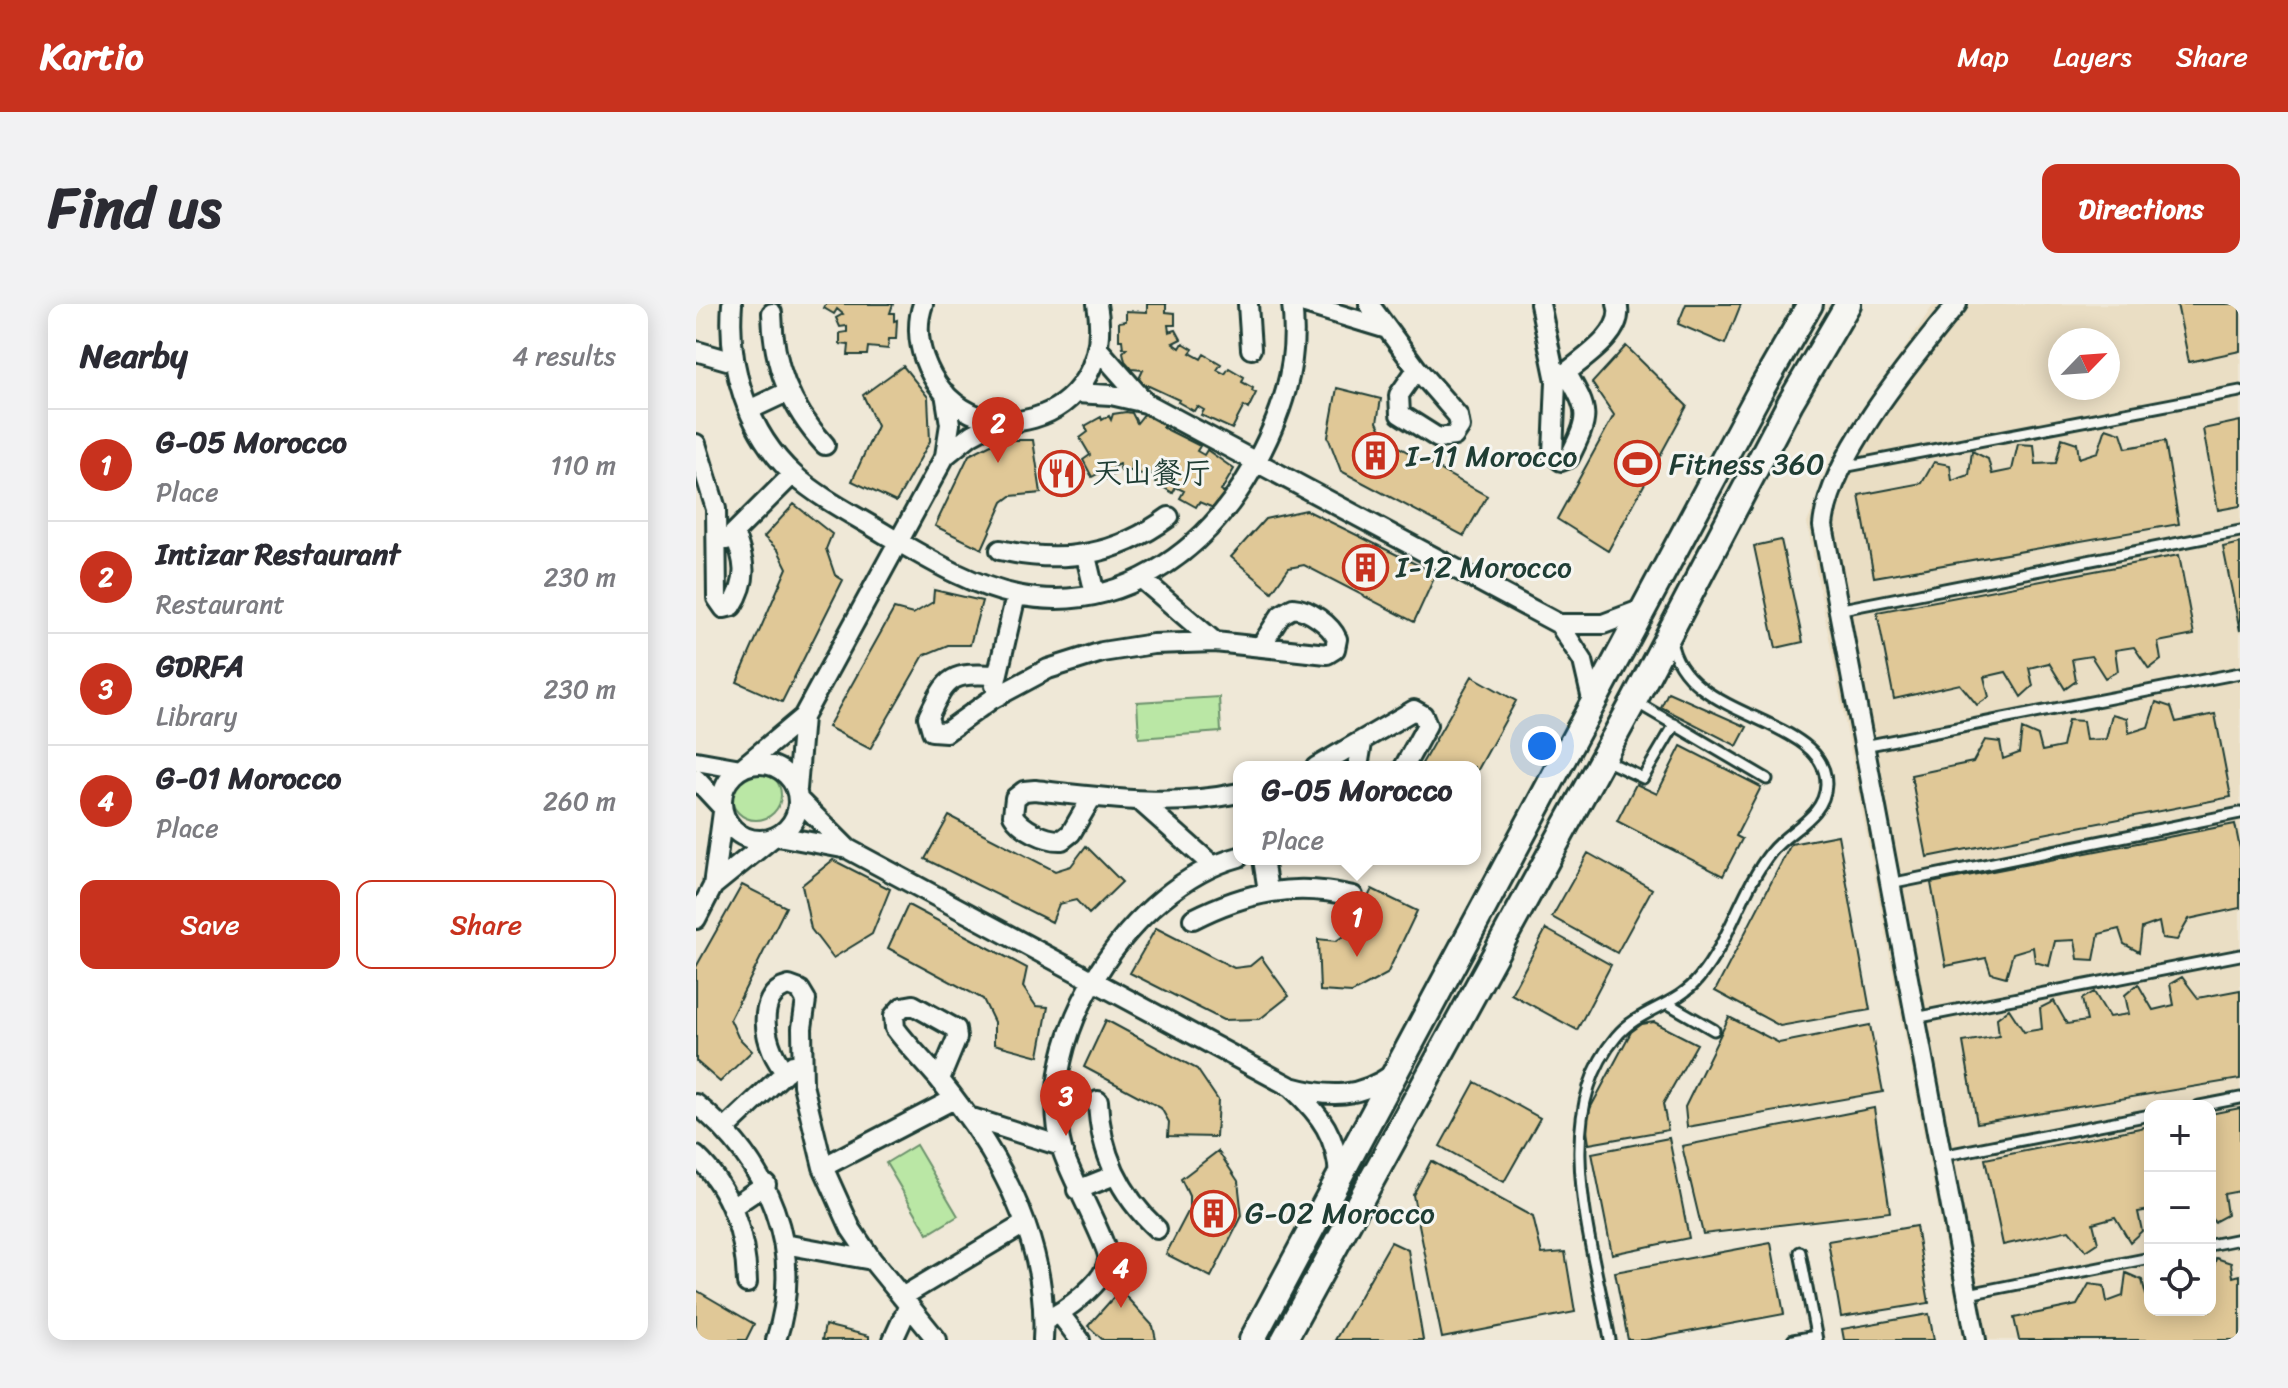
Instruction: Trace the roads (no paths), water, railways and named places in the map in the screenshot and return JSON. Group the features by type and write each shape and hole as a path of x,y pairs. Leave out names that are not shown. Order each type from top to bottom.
{"street":[{"path":"732,304 734,362 749,410 767,441 793,474 823,497 967,577 1016,595 1056,597 1095,594 1142,579 1174,561 1210,531 1256,462 1283,403 1292,370 1292,304"},
{"path":"921,306 921,348 930,373 945,393 961,406 999,420 1015,421 1046,414 1076,393 1086,380 1099,350 1101,326 1097,304"},
{"path":"1248,304 1251,349"},
{"path":"1305,304 1387,329"},
{"path":"1369,304 1417,369"},
{"path":"1540,304 1561,376 1613,331 1620,316 1617,304"},
{"path":"1252,1340 1810,304"},
{"path":"1284,1340 1634,701 1790,403 1848,304"},
{"path":"1957,304 1897,382 1841,467 1828,493 1823,526 1976,1340"},
{"path":"772,313 775,353 787,392 804,420 825,445"},
{"path":"1099,350 1146,403"},
{"path":"696,351 734,362"},
{"path":"749,410 787,392"},
{"path":"696,919 713,886 728,781 803,717 945,456 950,424 945,393"},
{"path":"1076,393 1111,395 1146,403 1559,624 1603,624 1643,609"},
{"path":"945,456 971,435 999,420"},
{"path":"696,444 713,494 718,549 717,603 728,608 735,603 746,571 734,533"},
{"path":"718,549 793,474"},
{"path":"1000,550 1043,557 1086,556 1130,541 1169,517"},
{"path":"1086,556 1095,594"},
{"path":"1142,579 1215,642"},
{"path":"992,699 1016,595"},
{"path":"1559,624 1583,661 1593,704"},
{"path":"997,675 964,674 951,678 942,688 928,717 929,727 936,733 946,732 992,699 1048,669 1102,652 1153,644 1215,642 1261,646"},
{"path":"1328,761 1362,743 1409,711 1419,712 1427,725 1407,761"},
{"path":"713,886 794,821 803,717"},
{"path":"1359,761 1362,743"},
{"path":"696,761 742,768 759,763 775,766 788,775 798,794 848,849"},
{"path":"696,779 723,809 739,834 758,840 774,837 848,849 1291,1087 1318,1095 1344,1096 1370,1088 1393,1074"},
{"path":"1092,797 1141,802 1198,800 1233,794"},
{"path":"1141,802 1212,865"},
{"path":"1049,1325 1080,1298 1108,1263 1105,1242 1077,1190 1061,1146 1058,1097 1066,1049 1095,982 1119,940 1152,905 1212,865 1233,859"},
{"path":"1264,865 1268,891"},
{"path":"1489,967 1479,970 1472,957 1492,916 1502,878"},
{"path":"1193,919 1234,900 1268,891 1320,889 1353,896"},
{"path":"786,1072 771,1054 765,1022 775,995 789,986 800,990 806,1000 801,1057 808,1112 823,1167 851,1229 937,1340"},
{"path":"725,1129 801,1057"},
{"path":"940,1079 996,1157 1024,1224 1049,1325"},
{"path":"1291,1087 1327,1126 1336,1150 1339,1176"},
{"path":"823,1167 954,1099"},
{"path":"1098,1101 1104,1146 1115,1175 1132,1203 1157,1229"},
{"path":"696,1104 725,1129 766,1184 784,1244 785,1304 776,1340"},
{"path":"969,1117 1061,1146"},
{"path":"696,1156 713,1175 732,1207 744,1244 747,1283"},
{"path":"1077,1190 1115,1175"},
{"path":"732,1207 766,1184"},
{"path":"893,1340 906,1301 1024,1224"},
{"path":"784,1244 872,1260"},
{"path":"1049,1325 1080,1340"}],"lane":[{"path":"1841,467 2240,391"},
{"path":"1837,610 2240,531"},
{"path":"1610,1340 1579,1167 1580,1125 1590,1085 1615,1038 1640,1016 1667,1003 1701,977 1762,865 1781,841 1816,812 1826,786 1825,772 1810,749 1696,686 1675,656 1670,633"},
{"path":"1864,746 2240,673"},
{"path":"1634,701 1767,779"},
{"path":"1602,759 1643,778 1675,724"},
{"path":"1888,884 2240,813"},
{"path":"1915,1018 2240,955"},
{"path":"1667,1003 1714,1030"},
{"path":"2216,1103 2240,1098"},
{"path":"1941,1156 2144,1116"},
{"path":"2215,1244 2240,1239"},
{"path":"1793,1340 1816,1338 1800,1252"},
{"path":"1968,1294 2144,1259"}],"place":[{"name":"I-11 Morocco","path":"1375,456"},
{"name":"Intizar Restaurant","path":"998,463"},
{"name":"Fitness 360","path":"1638,464"},
{"name":"天山餐厅","path":"1061,473"},
{"name":"I-12 Morocco","path":"1365,567"},
{"name":"G-05 Morocco","path":"1357,957"},
{"name":"GDRFA","path":"1066,1136"},
{"name":"G-02 Morocco","path":"1214,1213"},
{"name":"G-01 Morocco","path":"1121,1308"}]}
